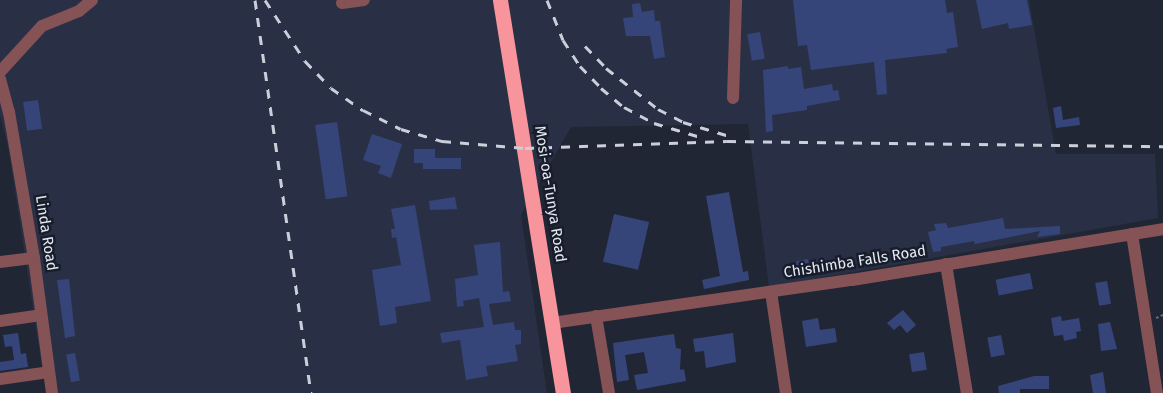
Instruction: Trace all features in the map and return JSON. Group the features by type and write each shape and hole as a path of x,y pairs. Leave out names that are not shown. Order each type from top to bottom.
{"highway":[{"name":"Mosi-oa-Tunya Road","path":"500,0 563,393"}],"street":[{"path":"0,72 42,26 79,11 92,0"},
{"path":"342,3 364,0"},
{"path":"733,98 736,0"},
{"name":"Linda Road","path":"0,80 9,112 34,258 52,393"},
{"name":"Chishimba Falls Road","path":"552,323 771,292 1163,229"},
{"path":"1132,234 1157,393"},
{"path":"0,262 34,258"},
{"path":"946,264 967,393"},
{"path":"771,292 786,393"},
{"path":"0,321 41,316"},
{"path":"596,316 609,393"},
{"path":"0,379 49,372"}],"shaded area":[{"path":"0,0 1029,0 1056,154 1155,154 1158,218 769,287 748,124 571,127 521,215 547,393 46,393 9,152 0,114"}],"building":[{"path":"793,0 945,0 947,13 953,12 958,47 946,49 947,53 885,60 887,94 877,95 874,62 811,70 807,45 798,46"},
{"path":"976,0 1027,0 1032,25 1009,29 1008,23 982,29"},
{"path":"640,3 642,12 654,10 655,21 660,21 665,57 654,59 650,36 626,36 623,18 633,17 632,4"},
{"path":"760,32 765,59 752,61 747,34"},
{"path":"788,66 788,69 801,67 804,89 832,84 833,91 838,90 840,100 807,106 807,110 772,115 773,131 766,132 763,70"},
{"path":"38,100 42,129 27,131 23,102"},
{"path":"1061,106 1063,120 1079,117 1080,125 1056,128 1053,108"},
{"path":"337,122 347,196 326,199 315,125"},
{"path":"372,134 402,144 391,178 378,173 381,166 363,160"},
{"path":"414,149 435,149 435,158 461,158 461,169 423,169 423,163 414,163"},
{"path":"729,192 743,272 748,271 749,280 704,289 702,280 720,276 706,196"},
{"path":"455,197 457,209 430,210 429,201"},
{"path":"415,205 431,301 395,307 397,323 380,326 372,270 401,265 396,237 392,238 391,229 395,229 391,209"},
{"path":"614,214 649,222 638,270 603,262"},
{"path":"1003,218 1005,229 1060,226 1060,234 1037,237 1040,231 975,244 974,241 941,247 941,251 933,252 928,232 936,230 934,224 946,223 948,228"},
{"path":"500,242 503,292 509,291 511,301 489,304 493,325 514,322 515,330 521,330 521,344 515,345 518,361 486,366 488,376 466,380 460,340 442,343 440,333 484,327 479,298 463,301 464,306 457,307 455,279 478,275 474,245"},
{"path":"808,259 810,274 791,278 793,262"},
{"path":"1030,273 1033,289 999,295 996,280"},
{"path":"69,279 75,336 65,338 57,280"},
{"path":"1107,281 1111,304 1099,306 1095,283"},
{"path":"903,310 916,325 907,333 900,325 894,330 887,323"},
{"path":"1061,316 1062,321 1079,318 1081,331 1076,332 1077,338 1064,341 1063,335 1054,336 1051,318"},
{"path":"818,318 820,330 835,328 837,342 806,347 802,321"},
{"path":"1110,322 1117,349 1101,351 1098,324"},
{"path":"18,333 21,354 26,353 28,367 0,371 0,362 14,360 12,346 5,347 3,335"},
{"path":"733,333 736,362 706,368 704,351 695,352 693,339"},
{"path":"674,334 676,348 681,349 680,370 684,369 686,381 637,390 634,375 648,373 644,352 625,355 629,380 617,382 613,343"},
{"path":"1001,335 1005,355 991,357 987,338"},
{"path":"924,352 927,370 912,372 909,354"},
{"path":"75,353 80,381 71,382 66,355"},
{"path":"1103,372 1106,393 1093,393 1090,375"},
{"path":"1034,376 1049,376 1049,389 1020,389 1020,393 999,393 998,386"}],"railway":[{"path":"255,0 311,393"},
{"path":"265,0 305,61 331,88 363,110 401,129 442,141 525,148 727,141 1163,146"},
{"path":"547,0 563,40 580,66 601,88 624,107 654,123 704,138"},
{"path":"585,46 606,68 658,109 683,122 733,137"}]}
